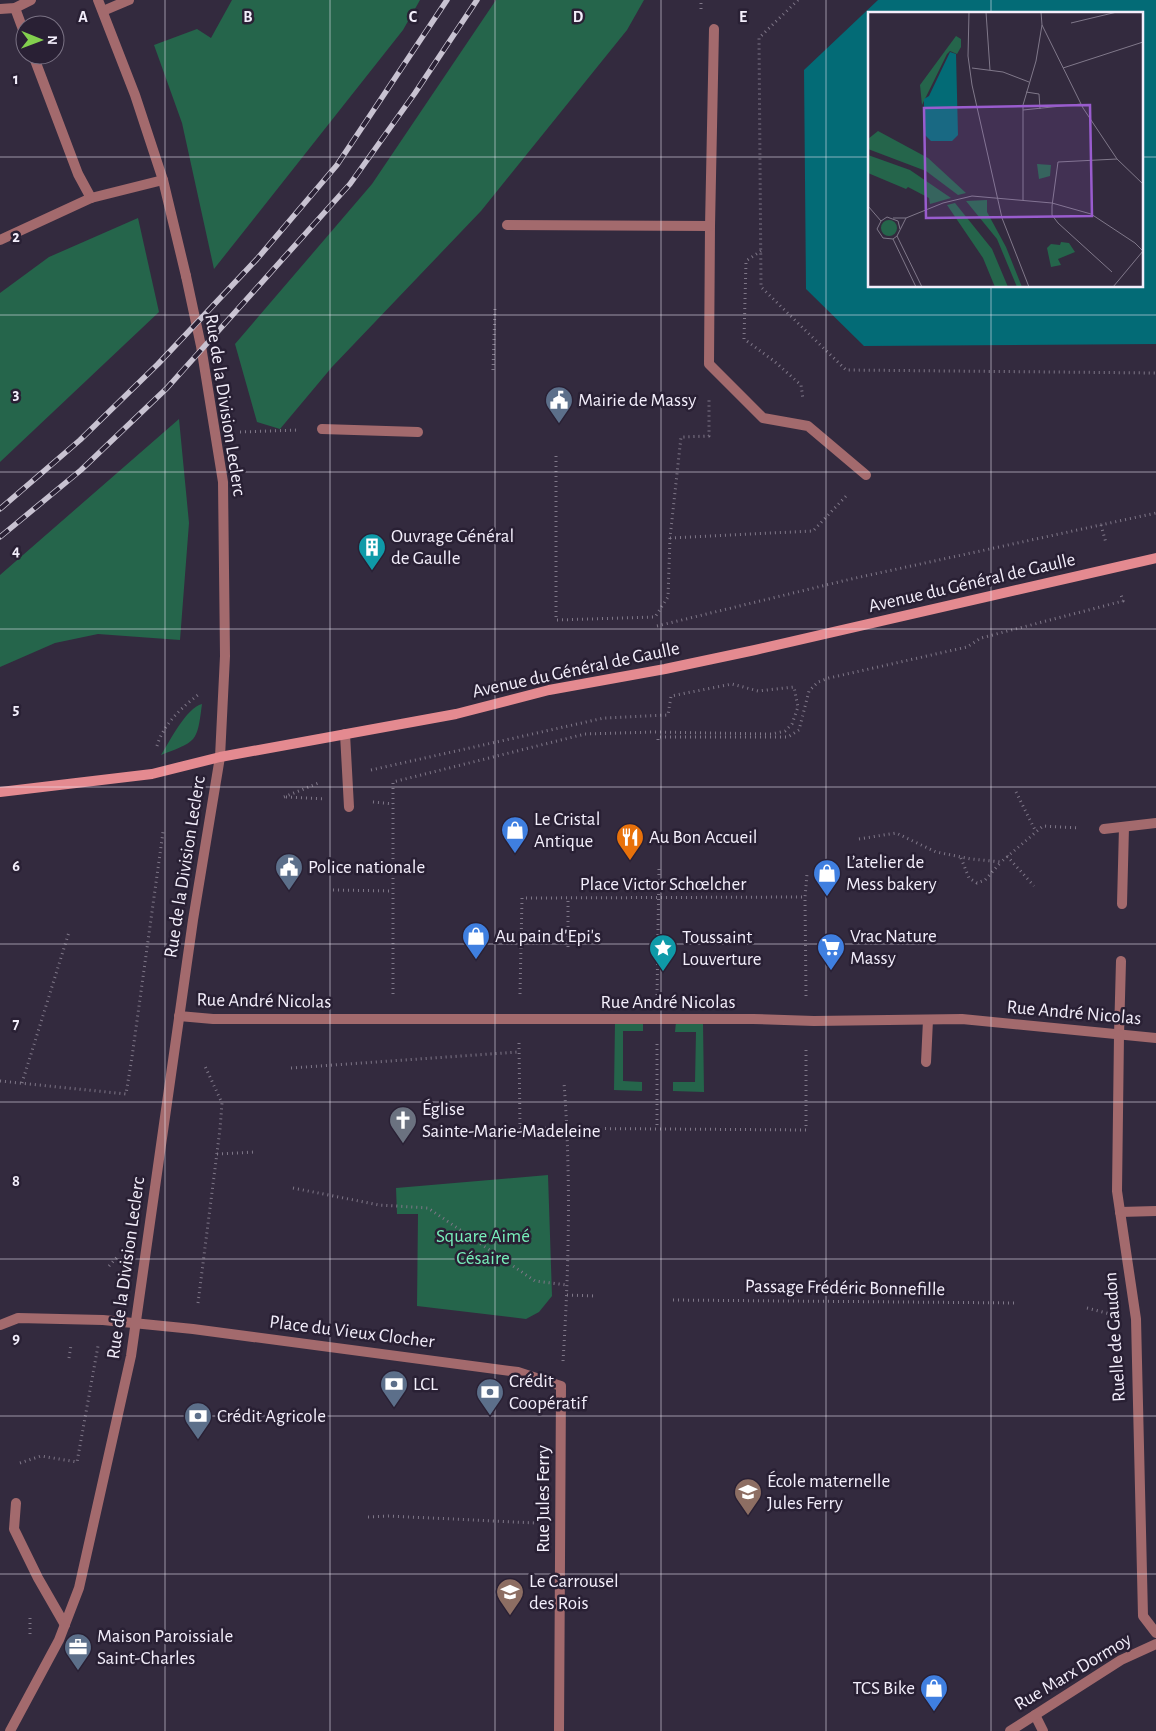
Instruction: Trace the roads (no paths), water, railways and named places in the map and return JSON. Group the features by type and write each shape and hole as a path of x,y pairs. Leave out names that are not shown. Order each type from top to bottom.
{"main road":[{"name":"Avenue du Général de Gaulle","path":"0,792 152,774 220,757 456,714 550,690 746,652 1156,558"}],"street":[{"path":"0,9 15,8 30,0"},
{"name":"Rue de la Division Leclerc","path":"10,1731 59,1640 79,1588 131,1356 193,920 220,757 225,656 223,482 201,346 163,180 135,95 98,0"},
{"path":"103,11 126,1"},
{"path":"15,8 18,15"},
{"path":"714,30 709,364 763,418 808,426 866,475"},
{"path":"36,65 78,174 91,198"},
{"path":"0,240 91,198 163,180"},
{"path":"507,225 710,226"},
{"path":"322,429 418,432"},
{"path":"346,734 349,807"},
{"path":"1104,829 1156,823"},
{"path":"1122,904 1124,827"},
{"name":"Ruelle de Gaudon","path":"1121,960 1117,1191 1136,1319 1143,1616 1156,1633"},
{"name":"Rue André Nicolas","path":"180,1016 213,1020 962,1020 1156,1038"},
{"path":"926,1062 928,1020"},
{"path":"1120,1212 1156,1211"},
{"name":"Place du Vieux Clocher","path":"0,1325 18,1318 102,1320 192,1329 518,1372 561,1386"},
{"name":"Rue Jules Ferry","path":"559,1731 561,1386"},
{"path":"16,1503 14,1529 38,1578 65,1625"},
{"name":"Rue Marx Dormoy","path":"1010,1731 1121,1660 1156,1644"},
{"path":"1035,1715 1043,1731"}],"railway":[{"path":"0,509 80,440 158,364 257,259 337,165 447,0"},
{"path":"0,537 81,470 167,388 350,184 415,93 477,0"}],"place":[{"name":"Mairie de Massy","path":"559,424"},
{"name":"Ouvrage Général de Gaulle","path":"372,571"},
{"name":"Le Cristal Antique","path":"515,854"},
{"name":"Au Bon Accueil","path":"630,861"},
{"name":"Police nationale","path":"289,891"},
{"name":"L’atelier de Mess bakery","path":"827,897"},
{"name":"Au pain d'Epi's","path":"476,960"},
{"name":"Vrac Nature Massy","path":"831,971"},
{"name":"Toussaint Louverture","path":"663,972"},
{"name":"Église Sainte-Marie-Madeleine","path":"403,1144"},
{"name":"LCL","path":"394,1408"},
{"name":"Crédit Coopératif","path":"490,1416"},
{"name":"Crédit Agricole","path":"198,1440"},
{"name":"École maternelle Jules Ferry","path":"748,1516"},
{"name":"Le Carrousel des Rois","path":"510,1616"},
{"name":"Maison Paroissiale Saint-Charles","path":"78,1671"},
{"name":"TCS Bike","path":"934,1712"}],"park label":[{"name":"Square Aimé Césaire","path":"483,1247"}]}
